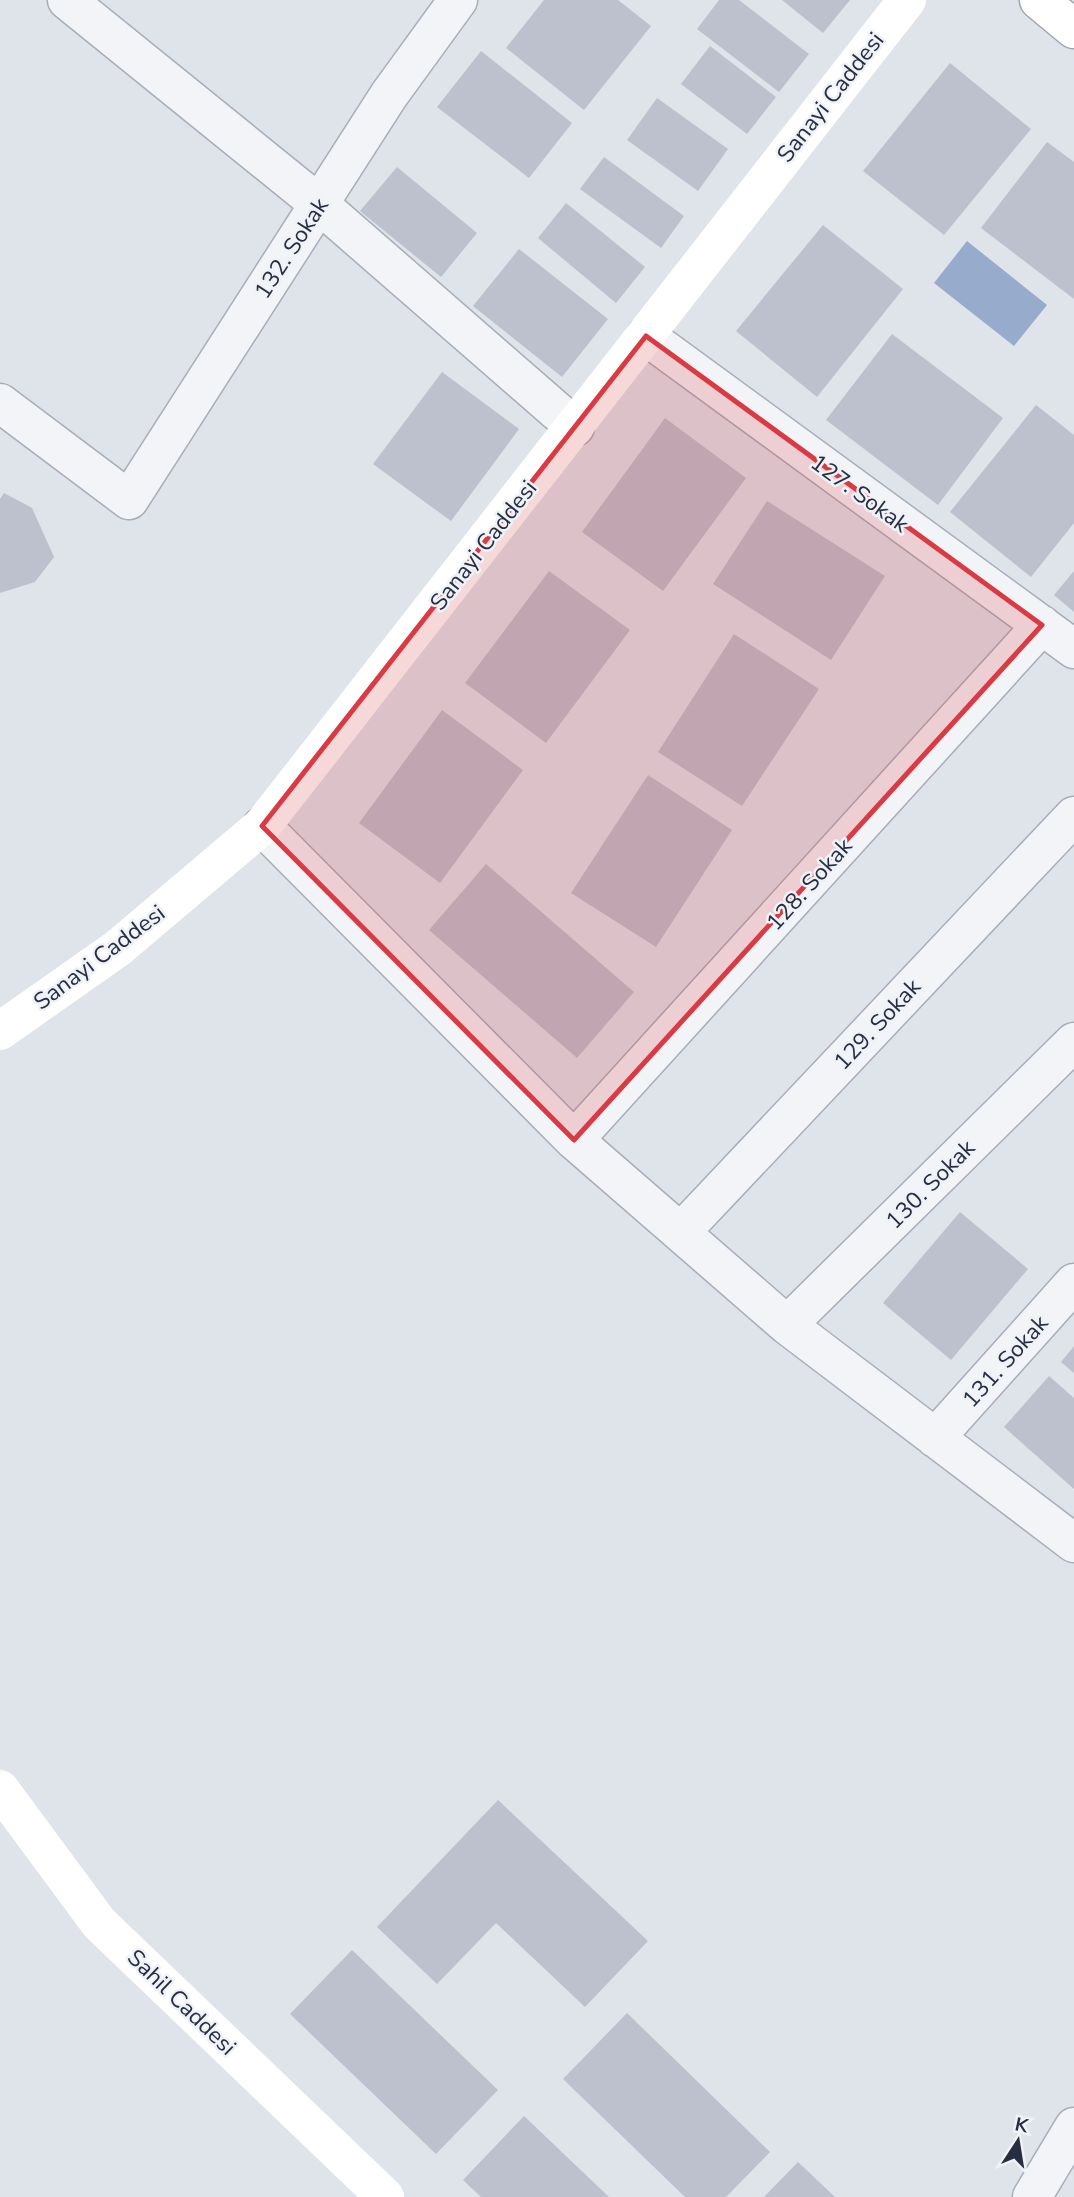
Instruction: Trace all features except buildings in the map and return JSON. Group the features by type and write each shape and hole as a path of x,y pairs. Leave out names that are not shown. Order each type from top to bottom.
{"street":[{"path":"67,0 319,204 575,427"},
{"name":"132. Sokak","path":"0,403 129,499 389,95 458,0"},
{"name":"Sanayi Caddesi","path":"0,1031 118,948 262,826 907,0"},
{"path":"1040,0 1074,29"},
{"path":"1058,0 1074,14"},
{"name":"127. Sokak","path":"646,336 1074,649"},
{"name":"128. Sokak","path":"574,1140 1042,625"},
{"name":"129. Sokak","path":"681,1232 1074,816"},
{"path":"262,826 574,1140 787,1325 1074,1544"},
{"name":"130. Sokak","path":"787,1325 1074,1042"},
{"name":"131. Sokak","path":"935,1438 1074,1283"},
{"name":"Sahil Caddesi","path":"0,1789 99,1923 385,2197"},
{"path":"1032,2197 1074,2127"}],"highlighted area":[{"path":"646,336 1042,625 574,1140 262,826"}],"water":[{"path":"967,241 1047,305 1014,346 934,283"}]}
